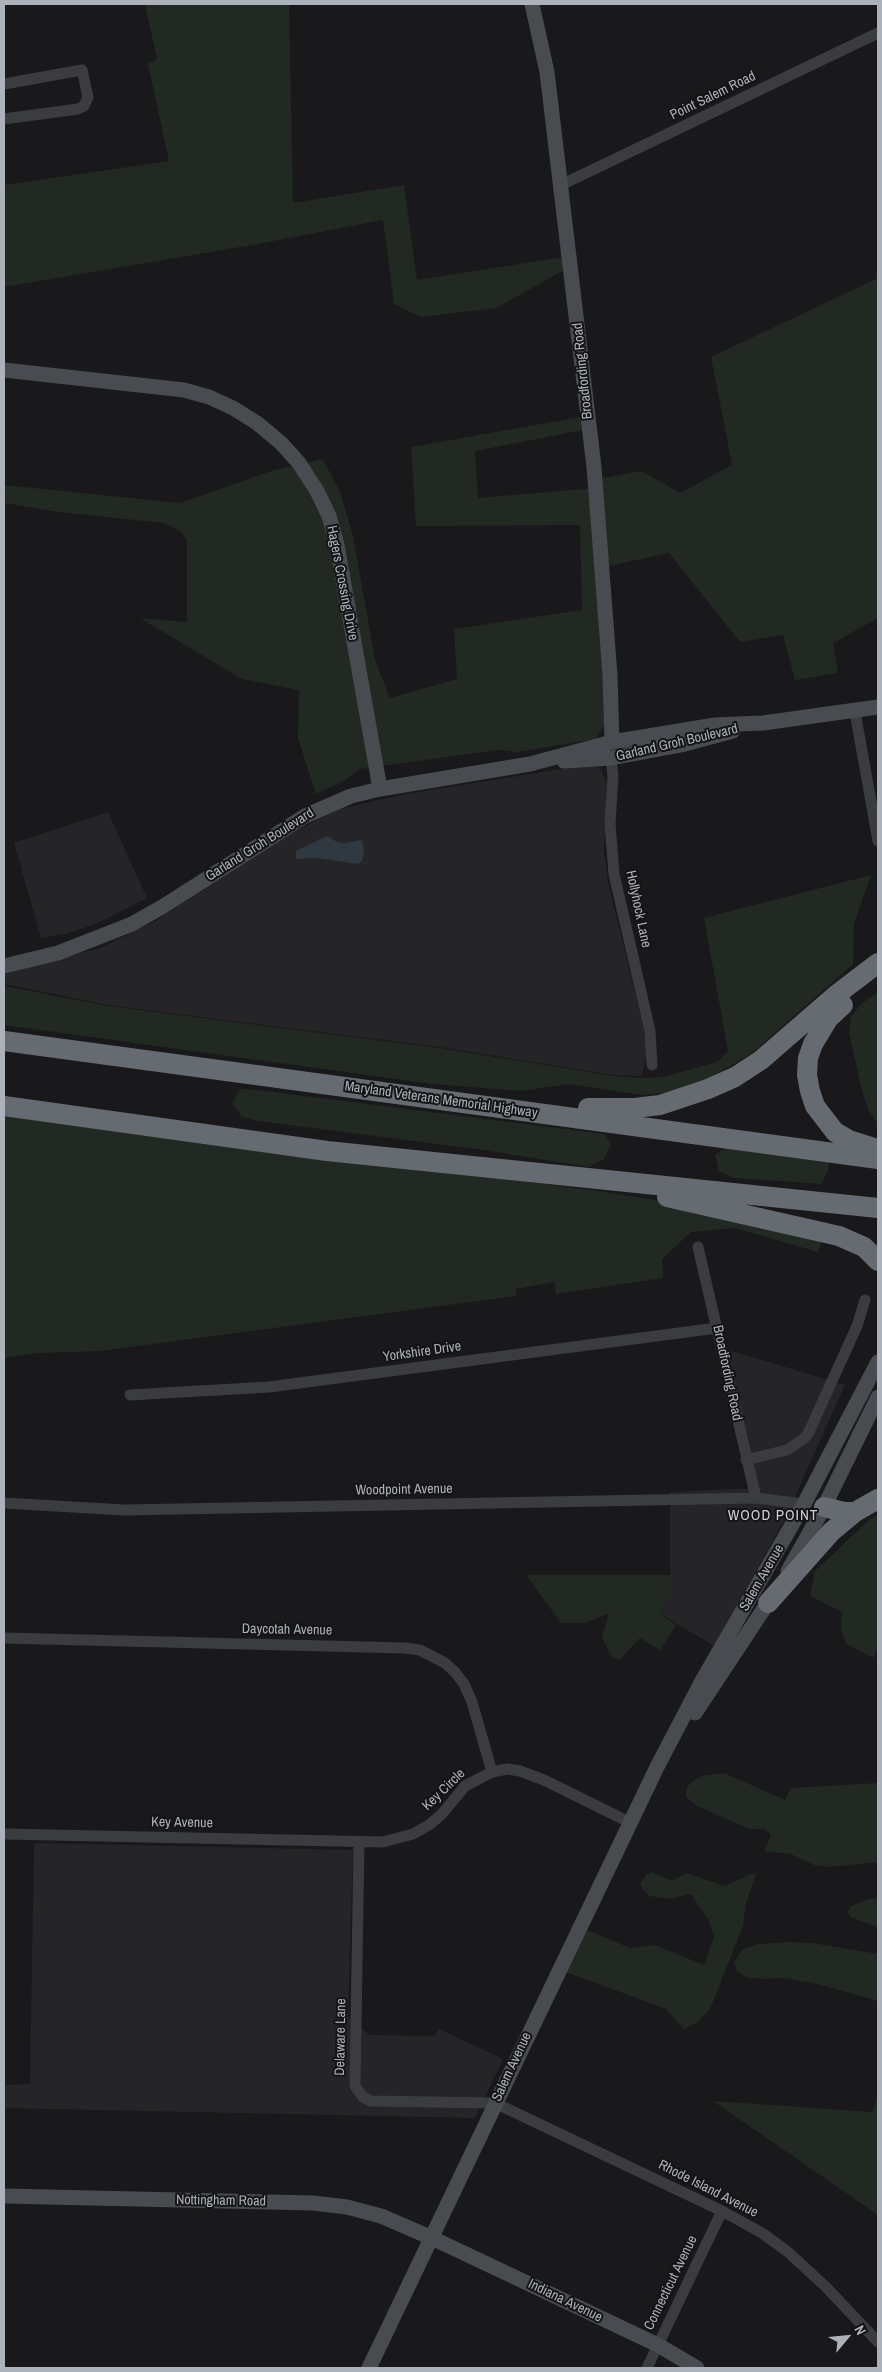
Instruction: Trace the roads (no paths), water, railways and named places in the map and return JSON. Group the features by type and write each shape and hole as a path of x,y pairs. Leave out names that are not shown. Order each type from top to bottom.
{"highway":[{"path":"439,1100 608,1109 660,1104 685,1098 735,1077 761,1060 855,979 878,963"},
{"path":"878,978 844,1003 819,1032 808,1058 807,1075 815,1106 824,1120 849,1140 878,1150"},
{"name":"Maryland Veterans Memorial Highway","path":"4,1041 878,1159"},
{"path":"4,1106 327,1151 878,1208"},
{"path":"554,1175 683,1201 839,1236 864,1247 878,1261"},
{"path":"768,1603 826,1538 855,1512 878,1499"},
{"path":"824,1507 844,1512 855,1512"}],"street":[{"name":"Broadfording Road","path":"532,4 547,72 594,467 610,675 612,742"},
{"name":"Point Salem Road","path":"561,185 878,33"},
{"path":"4,84 82,70 88,97 84,106 78,109 4,120"},
{"name":"Hagers Crossing Drive","path":"4,370 184,390 233,408 257,423 280,443 299,464 317,491 337,545 380,789"},
{"name":"Garland Groh Boulevard","path":"530,764 612,742 716,725 763,723 855,712 878,707"},
{"path":"855,712 878,841"},
{"name":"Garland Groh Boulevard","path":"4,966 58,953 132,924 305,816 333,802 380,789 530,764 611,758 681,745 763,723"},
{"path":"565,761 612,742 681,745"},
{"name":"Hollyhock Lane","path":"611,758 613,777 610,823 614,874 650,1031 652,1065"},
{"name":"Broadfording Road","path":"698,1247 756,1498"},
{"path":"746,1460 787,1450 808,1434 857,1326 865,1300"},
{"name":"Yorkshire Drive","path":"130,1395 269,1387 717,1328"},
{"name":"Salem Avenue","path":"369,2368 629,1822 702,1682 804,1504 878,1362"},
{"name":"Salem Avenue","path":"657,1767 768,1603 824,1507 878,1396"},
{"name":"Woodpoint Avenue","path":"4,1503 124,1510 756,1498 804,1504"},
{"path":"804,1504 824,1507"},
{"name":"Daycotah Avenue","path":"4,1638 405,1648 420,1650 444,1663 455,1672 464,1684 472,1702 492,1772"},
{"name":"Key Circle","path":"360,1842 383,1842 413,1834 442,1814 466,1786 492,1772 507,1769 520,1770 629,1822"},
{"name":"Key Avenue","path":"4,1834 360,1842"},
{"name":"Delaware Lane","path":"360,1842 355,2086 363,2097 371,2101 495,2103"},
{"name":"Rhode Island Avenue","path":"495,2103 722,2211 762,2234 788,2252 826,2287 878,2342"},
{"name":"Nottingham Road","path":"4,2196 313,2203 347,2206 381,2216 432,2238"},
{"name":"Connecticut Avenue","path":"647,2368 722,2211"},
{"name":"Indiana Avenue","path":"432,2238 658,2345 697,2368"}],"district":[{"name":"WOOD POINT","path":"773,1516"}]}
